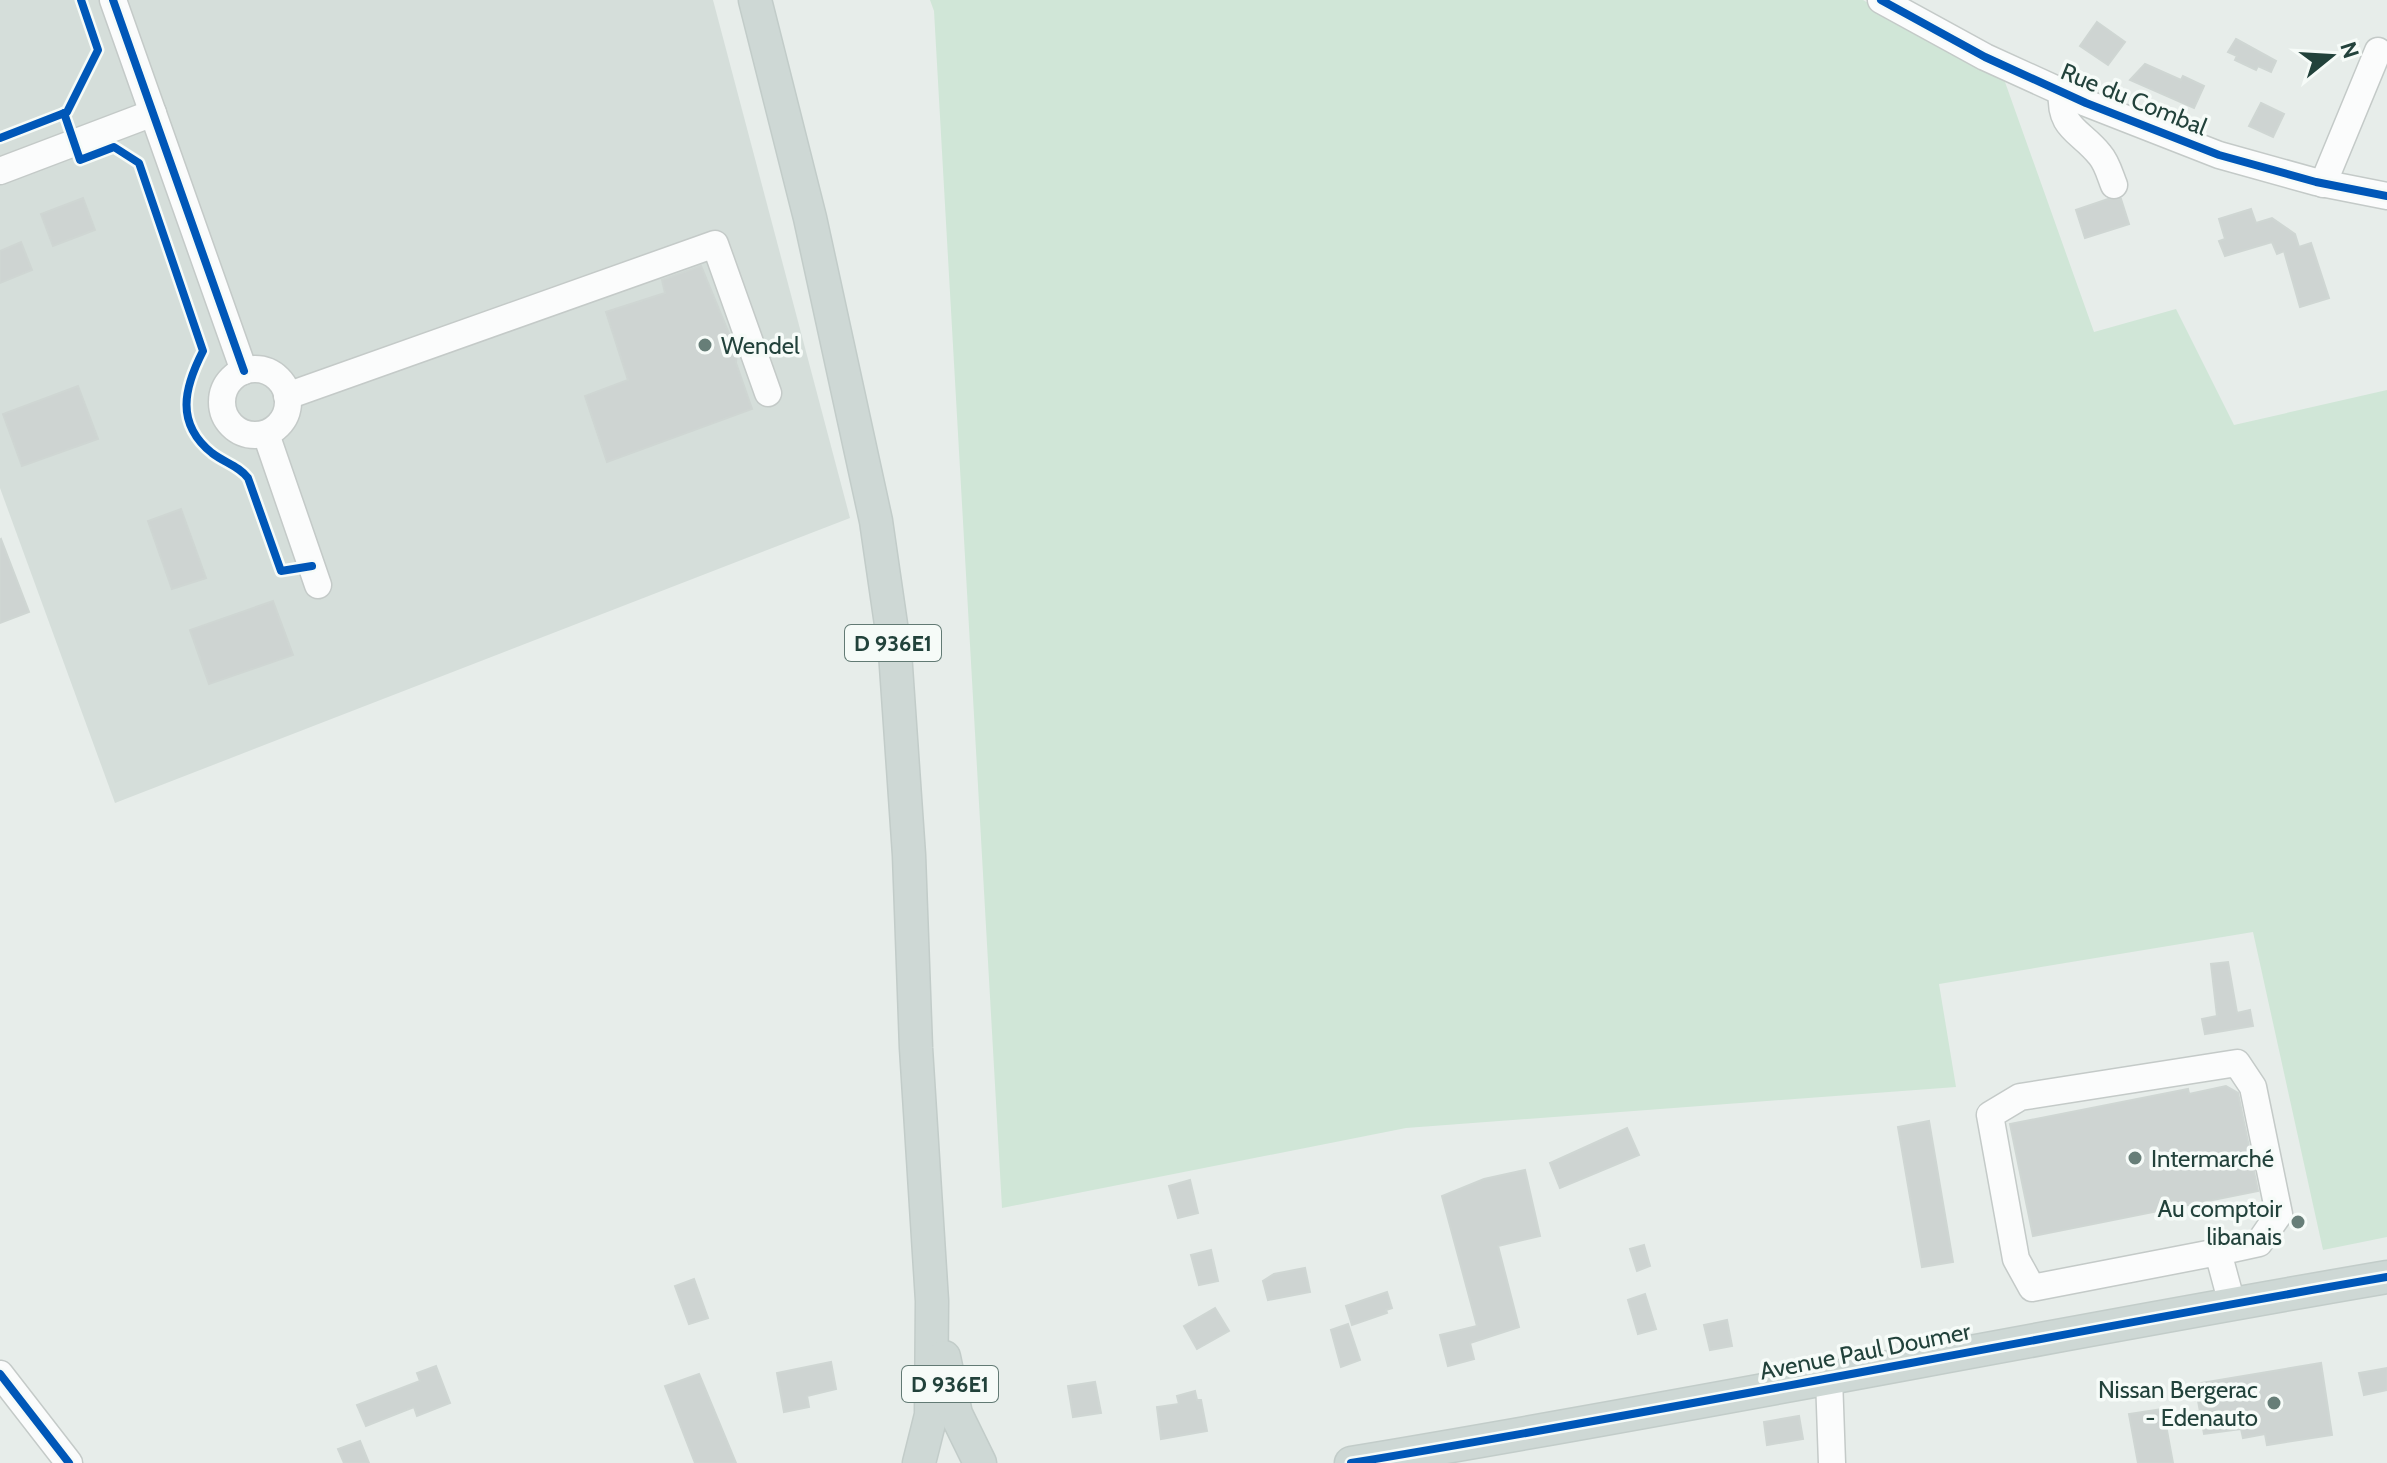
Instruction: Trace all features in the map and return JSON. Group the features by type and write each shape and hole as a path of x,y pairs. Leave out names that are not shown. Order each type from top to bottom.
{"main road":[{"name":"D 936E1","path":"755,0 810,218 872,506 895,652 909,855 916,1048 932,1301 931,1415 919,1463"},
{"name":"Avenue Paul Doumer","path":"1351,1463 1521,1435 2387,1277"},
{"name":"D 936E1","path":"932,1301 956,1414 980,1463"}],"street":[{"path":"113,0 244,371"},
{"name":"Rue du Combal","path":"1881,0 1985,57 2062,92 2219,155 2323,184 2387,196"},
{"path":"2323,184 2378,51"},
{"path":"2062,92 2061,108 2066,122 2102,157 2114,185"},
{"path":"0,171 153,113"},
{"path":"287,396 715,244 768,393"},
{"path":"244,371 271,373 284,387 287,396 288,405 281,422 266,434 247,435 239,431 231,426 222,409 228,382 244,371"},
{"path":"266,434 318,585"},
{"path":"2237,1063 2253,1087 2279,1214 2259,1243 2218,1252 2032,1288 2016,1259 1990,1115 2020,1097 2237,1063"},
{"path":"2218,1252 2232,1304"},
{"path":"0,1374 69,1463"},
{"path":"1829,1378 1832,1463"}],"shaded area":[{"path":"0,0 713,0 850,518 115,803 0,488"}],"green space":[{"path":"930,0 1863,0 2005,82 2094,332 2176,309 2234,425 2387,390 2387,1237 2323,1250 2253,932 1939,984 1956,1087 1406,1128 1002,1208 934,11"}],"building":[{"path":"2097,22 2125,42 2108,65 2080,46"},
{"path":"2236,39 2276,61 2271,72 2258,66 2256,70 2235,60 2237,56 2228,52"},
{"path":"2145,64 2181,80 2183,76 2204,86 2194,108 2130,80"},
{"path":"2261,103 2284,114 2273,137 2249,126"},
{"path":"83,198 95,230 53,246 41,214"},
{"path":"2108,199 2121,199 2129,224 2085,238 2076,210"},
{"path":"2251,209 2256,223 2272,218 2295,234 2299,247 2311,243 2329,298 2300,307 2284,251 2277,254 2272,242 2225,256 2219,241 2225,239 2219,219"},
{"path":"21,242 32,270 0,283 0,251"},
{"path":"701,266 737,353 736,363 752,409 607,462 585,396 628,380 606,312 665,293 662,280"},
{"path":"78,386 98,439 22,466 3,414"},
{"path":"181,509 206,578 172,589 148,521"},
{"path":"0,540 29,612 0,623"},
{"path":"273,601 293,655 209,684 190,630"},
{"path":"2228,962 2237,1013 2250,1010 2253,1026 2205,1034 2202,1019 2217,1016 2211,964"},
{"name":"Intermarché","path":"2226,1086 2238,1093 2258,1191 2033,1236 2010,1124 2188,1089 2189,1094"},
{"path":"1929,1121 1953,1262 1922,1267 1898,1127"},
{"path":"1627,1128 1639,1155 1560,1188 1550,1163"},
{"path":"1525,1170 1540,1236 1498,1246 1519,1327 1470,1343 1474,1359 1448,1366 1440,1335 1477,1326 1442,1196 1484,1179"},
{"path":"1190,1180 1198,1213 1178,1218 1169,1186"},
{"path":"1644,1245 1650,1266 1637,1271 1630,1249"},
{"path":"1211,1250 1218,1281 1199,1285 1191,1255"},
{"path":"1305,1268 1310,1292 1268,1300 1263,1281 1274,1274"},
{"path":"694,1279 708,1318 689,1324 675,1286"},
{"path":"1387,1292 1392,1308 1386,1310 1387,1313 1352,1325 1346,1306"},
{"path":"1645,1294 1656,1329 1638,1334 1628,1300"},
{"path":"1215,1308 1229,1331 1197,1349 1184,1326"},
{"path":"1727,1320 1732,1346 1710,1350 1704,1325"},
{"path":"1348,1324 1360,1360 1341,1367 1331,1330"},
{"path":"831,1362 836,1389 807,1396 809,1407 784,1412 777,1373"},
{"path":"2321,1363 2332,1435 2267,1445 2265,1434 2243,1438 2241,1429 2204,1434 2195,1384"},
{"path":"436,1366 450,1403 417,1416 414,1407 366,1426 357,1405 420,1381 417,1373"},
{"path":"2387,1368 2387,1390 2364,1395 2359,1373"},
{"path":"699,1374 736,1463 695,1463 665,1386"},
{"path":"1095,1382 1101,1413 1073,1417 1068,1386"},
{"path":"1195,1391 1197,1400 1201,1400 1207,1431 1161,1439 1157,1407 1179,1404 1177,1396"},
{"path":"2163,1409 2173,1463 2138,1463 2129,1414"},
{"path":"1799,1416 1803,1439 1767,1445 1764,1422"},
{"path":"360,1441 369,1463 344,1463 338,1449"}],"cycle path":[{"path":"0,138 67,112 98,50 81,0"},
{"path":"113,0 244,371"},
{"path":"1881,0 1985,57 2086,103 2219,155 2316,182 2387,196"},
{"path":"64,113 80,160 114,147 139,163 203,351 191,378 186,405 192,430 212,453 248,478 281,571 312,566"},
{"path":"1351,1463 2387,1277"},
{"path":"0,1374 69,1463"}],"place":[{"name":"Wendel","path":"705,345"},
{"name":"Intermarché","path":"2135,1158"},
{"name":"Au comptoir libanais","path":"2298,1222"},
{"name":"Nissan Bergerac - Edenauto","path":"2274,1403"}]}
